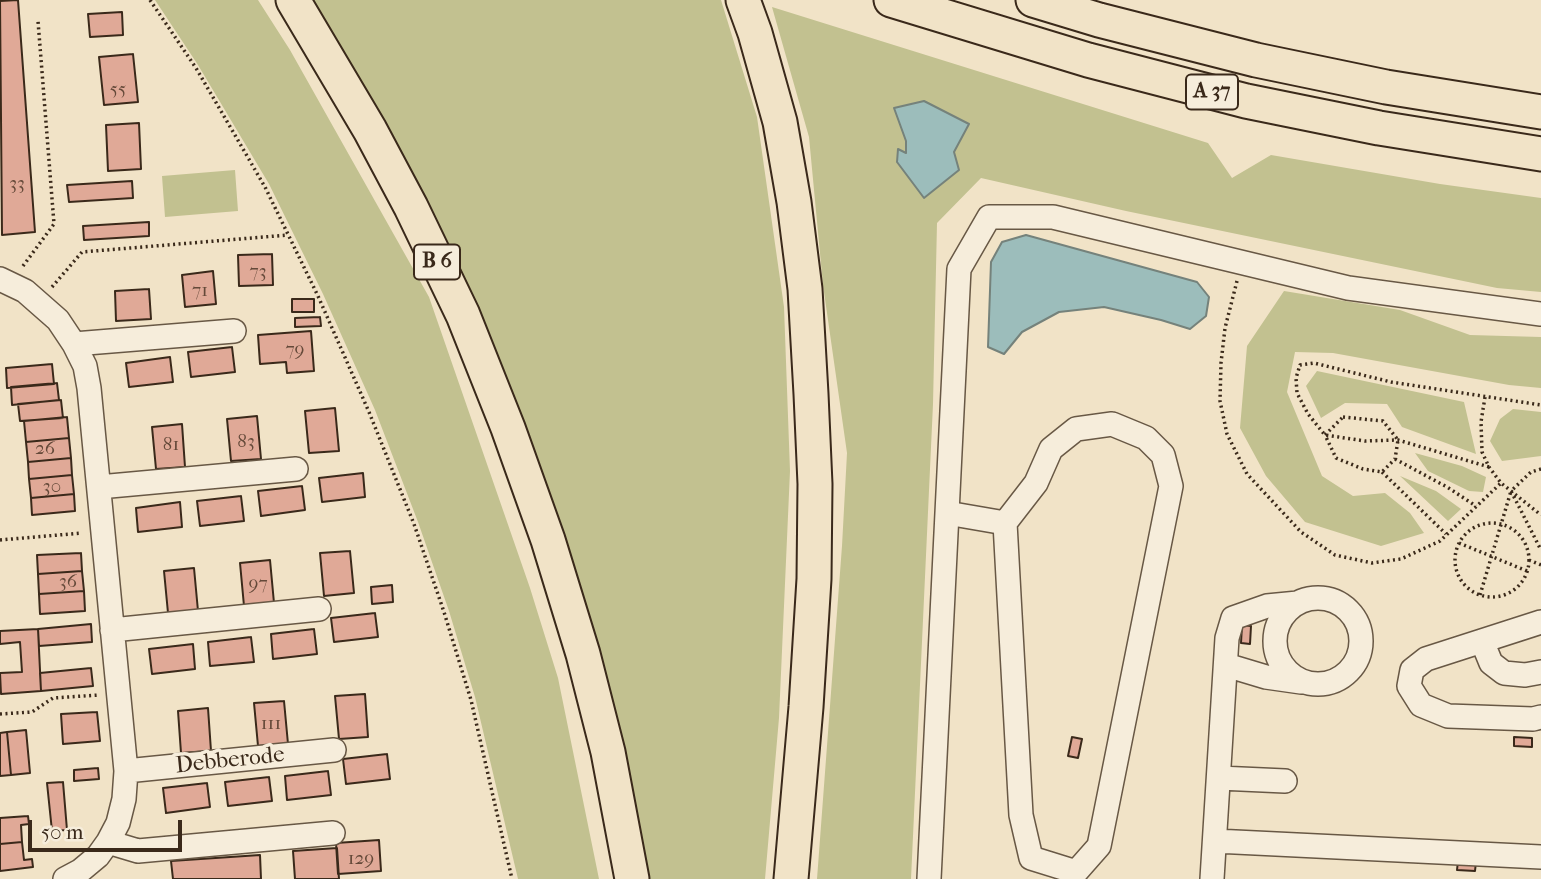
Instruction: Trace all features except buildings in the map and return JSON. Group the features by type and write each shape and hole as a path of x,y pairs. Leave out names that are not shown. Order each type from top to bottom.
{"highway":[{"name":"B 6","path":"293,0 358,108 411,207 463,315 508,428 548,540 583,654 608,752 632,879"},
{"path":"743,0 780,122 805,289 815,484 814,579 791,879"},
{"name":"A 37","path":"891,0 1088,60 1246,101 1379,128 1541,154"},
{"name":"A 37","path":"1033,0 1256,60 1386,87 1541,112"}],"street":[{"path":"929,879 959,269 989,217 1053,218 1348,288 1541,314"},
{"path":"5,281 40,301 58,320 85,366 99,487 126,771 124,799 118,823 98,856 65,879"},
{"path":"74,344 233,331"},
{"path":"1112,424 1146,438 1163,455 1171,486 1111,789 1099,846 1076,872 1031,858 1021,815 1006,523 1036,483 1051,449 1076,429 1112,424"},
{"path":"99,487 296,470"},
{"path":"947,513 1006,523"},
{"path":"1226,665 1266,677 1305,683 1319,685 1346,675 1358,658 1361,637 1354,618 1339,603 1325,598 1311,598 1298,603 1286,611 1278,624 1276,652 1282,666 1305,683"},
{"path":"1212,879 1227,638 1233,618 1267,606 1298,603"},
{"path":"112,630 319,609"},
{"path":"1541,622 1426,659 1412,670 1409,686 1421,705 1448,716 1541,717"},
{"path":"1482,641 1491,663 1504,673 1525,676 1541,672"},
{"name":"Debberode","path":"126,771 334,750"},
{"path":"1219,778 1285,781"},
{"path":"108,842 138,851 333,833"},
{"path":"1214,841 1541,857"}],"path":[{"path":"150,0 237,135 288,235 369,412 414,524 471,700 512,879"},
{"path":"5,281 54,224 38,20"},
{"path":"40,301 82,251 288,235"},
{"path":"1241,262 1225,328 1220,401 1227,434 1247,474 1300,532 1335,555 1372,563 1401,559 1440,541 1501,483"},
{"path":"1446,535 1382,472 1363,469 1336,458 1325,435 1308,414 1297,393 1296,378 1300,365 1314,363 1391,382 1541,405"},
{"path":"1485,397 1481,422 1482,452 1489,467 1501,483 1540,514"},
{"path":"1325,435 1343,416 1383,421 1398,440 1395,459 1382,472"},
{"path":"1325,435 1365,441 1398,440 1489,467"},
{"path":"1395,459 1476,506"},
{"path":"1480,595 1511,492 1531,472 1541,469"},
{"path":"1511,492 1541,550"},
{"path":"1502,524 1513,529 1527,548 1527,571 1513,589 1503,595 1480,595 1469,589 1456,568 1455,555 1459,543 1466,533 1477,526 1502,524"},
{"path":"0,540 103,531"},
{"path":"1459,543 1527,571"},
{"path":"1529,559 1541,565"},
{"path":"0,713 32,712 53,698 118,693"}],"shaded area":[{"path":"155,0 258,0 290,50 429,297 530,588 558,678 599,879 518,879 475,697 449,611 375,410 323,294 269,184 198,65"},
{"path":"312,0 721,0 757,117 784,307 790,471 779,718 765,879 646,879 569,560"},
{"path":"772,7 1208,143 1232,178 1271,155 1541,198 1541,292 1497,288 981,178 937,223 933,404 911,879 817,879 847,453 823,285 809,137"},
{"path":"235,170 238,211 165,217 162,176"},
{"path":"1284,291 1400,310 1470,335 1541,337 1541,388 1509,385 1333,353 1295,352 1287,392 1322,476 1353,496 1385,493 1410,513 1424,533 1381,546 1305,522 1266,476 1240,428 1247,346"},
{"path":"1317,371 1464,402 1476,454 1402,427 1387,404 1345,403 1321,418 1306,386"},
{"path":"1513,409 1541,412 1541,456 1502,461 1490,441 1500,419"},
{"path":"1415,453 1462,466 1486,477 1483,492 1469,491 1428,471"},
{"path":"1400,476 1436,491 1461,509 1448,521"}],"water":[{"path":"924,101 969,124 954,152 959,170 924,198 897,162 898,149 906,153 906,141 894,108"},
{"path":"1026,235 1197,282 1209,297 1206,316 1190,329 1104,307 1059,312 1022,332 1004,354 988,347 991,262 1002,242"}]}
